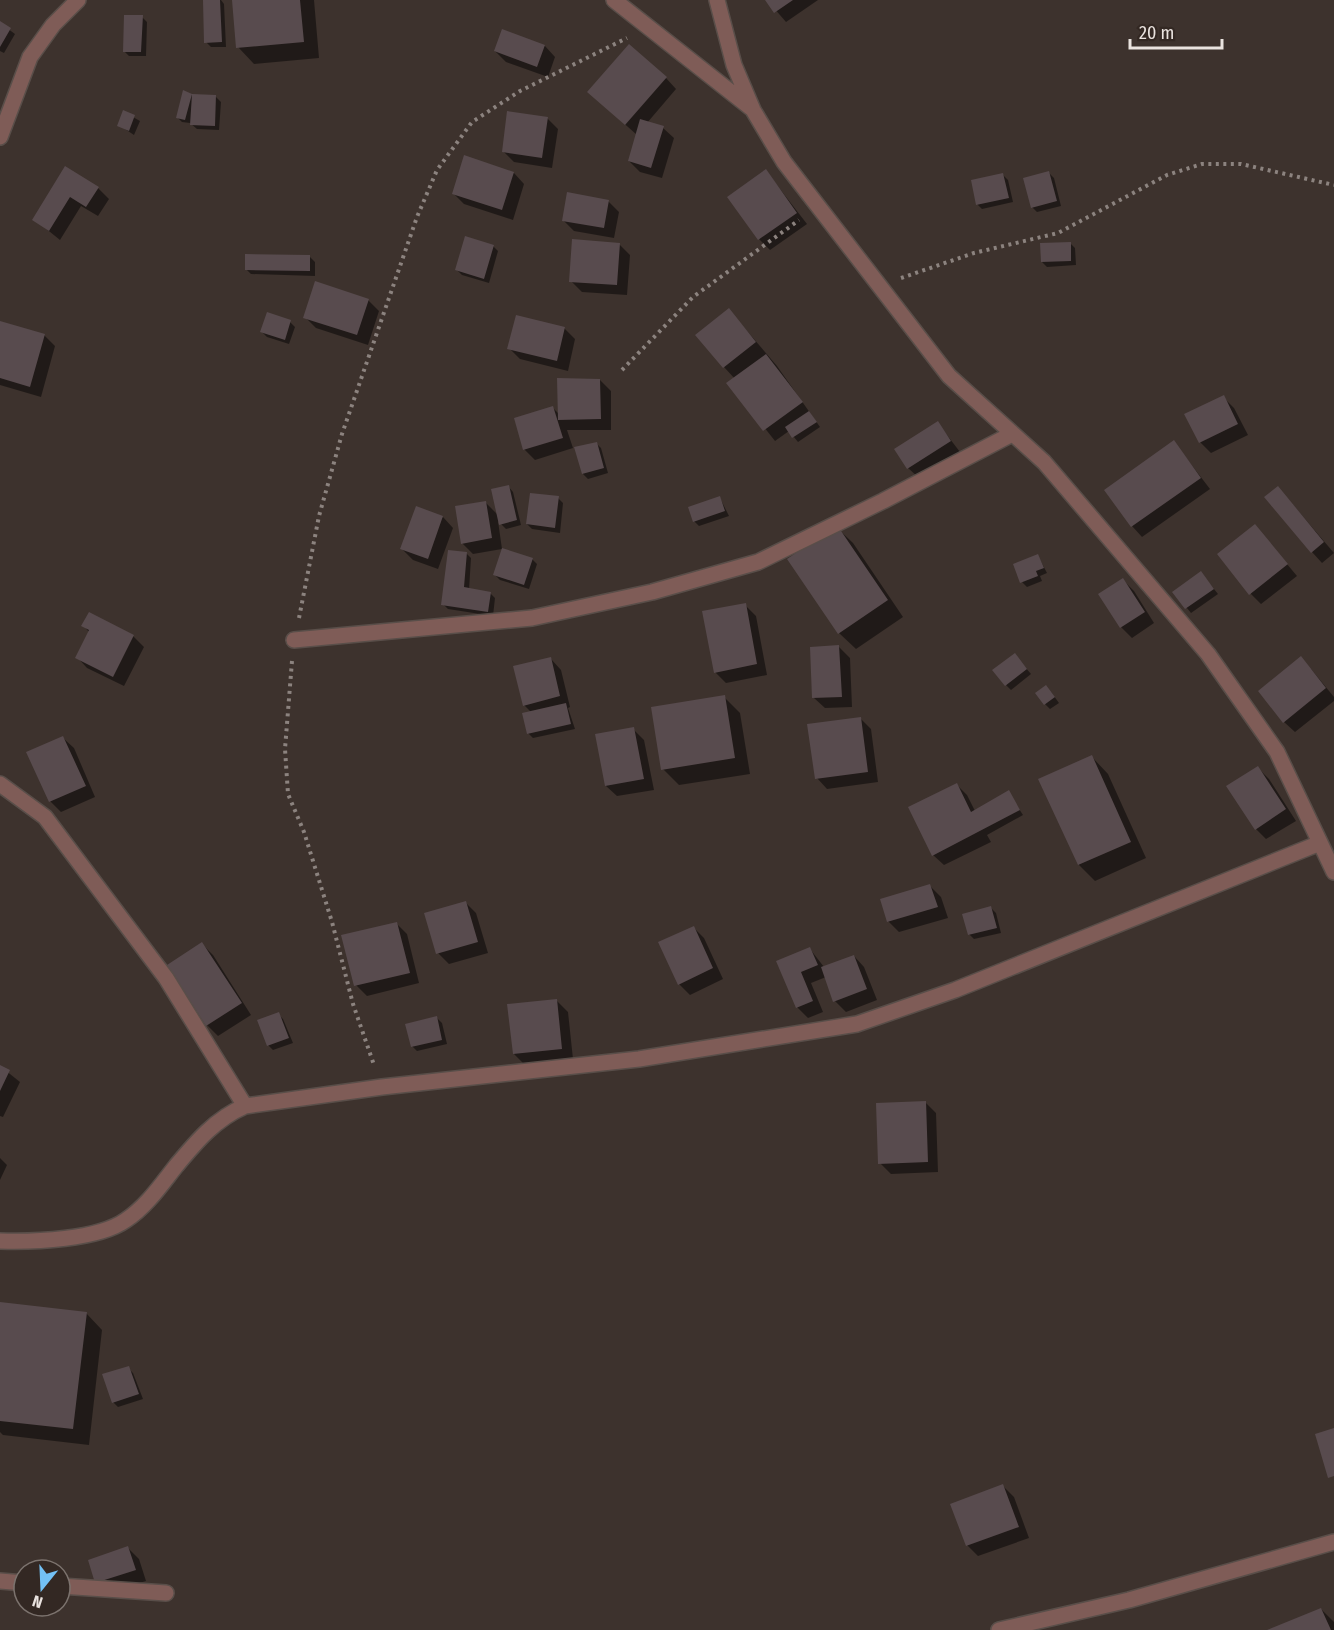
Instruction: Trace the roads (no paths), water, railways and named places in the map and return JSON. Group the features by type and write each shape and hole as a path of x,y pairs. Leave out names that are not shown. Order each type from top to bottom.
{"street":[{"path":"0,137 30,57 53,26 78,0"},
{"path":"615,0 647,28 753,110"},
{"path":"717,0 734,65 753,110 784,162 816,207 950,376 1044,462 1208,654 1277,752 1332,864"},
{"path":"294,640 532,618 652,592 758,562 1012,434"},
{"path":"0,784 45,817 166,978 244,1106"},
{"path":"0,1241 86,1236 125,1221 156,1191 201,1136 233,1111 244,1106 382,1087 639,1059 857,1024 956,990 1320,843"},
{"path":"999,1630 1129,1600 1334,1542"},
{"path":"72,1587 165,1593"}]}
